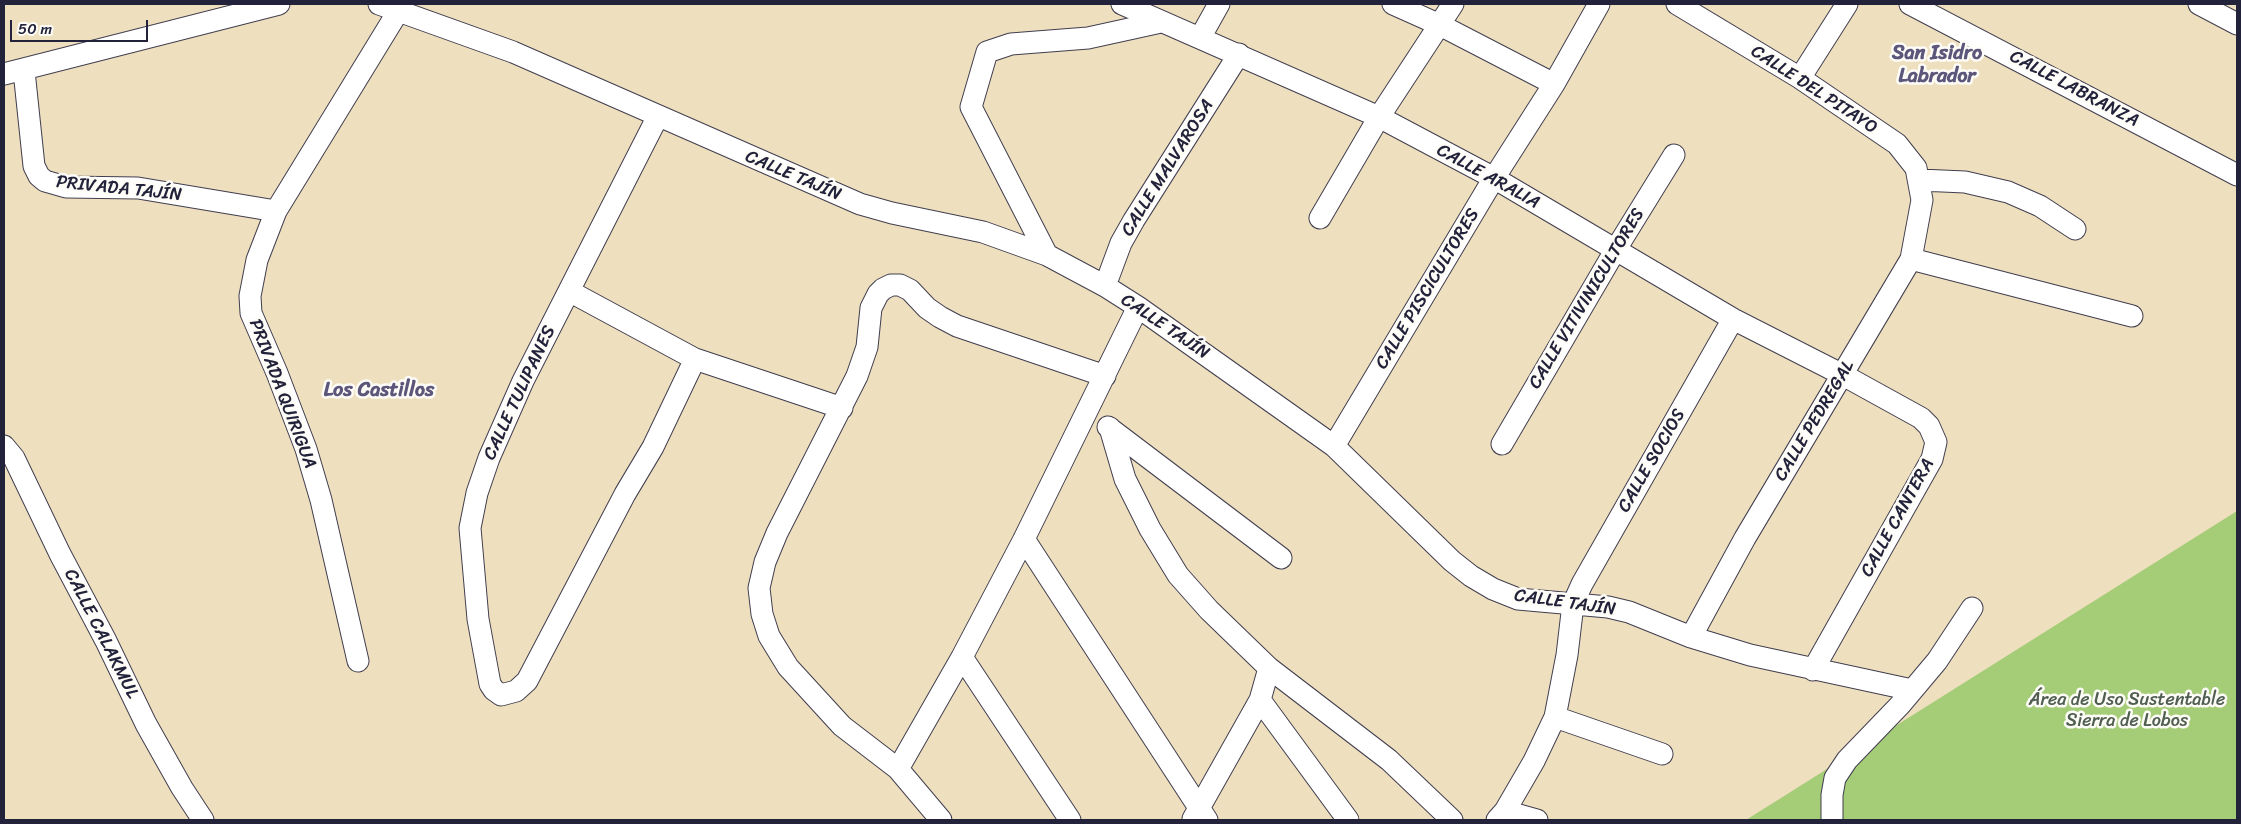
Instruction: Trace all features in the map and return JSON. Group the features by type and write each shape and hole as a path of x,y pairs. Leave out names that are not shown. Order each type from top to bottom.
{"street":[{"path":"14,72 279,4"},
{"name":"CALLE ARALIA","path":"1122,4 1379,117 1494,178 1733,319 1843,375"},
{"path":"1200,38 1219,4"},
{"path":"1393,4 1440,25 1554,84"},
{"path":"1320,218 1379,117 1453,4"},
{"name":"CALLE PISCICULTORES","path":"1334,446 1494,178 1554,84 1599,4"},
{"name":"CALLE DEL PITAYO","path":"1677,4 1800,78 1897,144 1916,168 1921,190"},
{"path":"1800,78 1847,4"},
{"name":"CALLE LABRANZA","path":"1910,4 2237,175"},
{"path":"2199,4 2237,24"},
{"name":"CALLE TAJÍN","path":"389,7 513,52 860,204 892,213 983,232 1046,255 1104,286 1138,307 1334,446 1446,556 1471,576 1494,589 1518,599 1608,607 1629,612 1691,637 1750,655 1812,670 1912,690"},
{"name":"PRIVADA QUIRIGUA","path":"358,661 321,500 306,449 277,373 251,313 250,296 257,260 276,211 389,7"},
{"path":"1046,255 972,107 987,52 1011,44 1088,38 1161,22"},
{"name":"CALLE MALVAROSA","path":"1104,286 1129,228 1239,54"},
{"name":"PRIVADA TAJÍN","path":"14,72 34,166 38,176 45,181 66,187 138,188 276,211"},
{"name":"CALLE TULIPANES","path":"658,116 523,381 493,449 472,510 470,528 478,619 490,684 494,690 501,694 508,694 516,691 527,681 625,494 653,447 695,359"},
{"name":"CALLE VITIVINICULTORES","path":"1502,444 1616,249 1674,155"},
{"path":"1921,190 1965,182 2008,192 2040,206 2075,229"},
{"name":"CALLE PEDREGAL","path":"1691,637 1745,538 1911,259 1918,230 1921,190"},
{"path":"1911,259 2132,316"},
{"path":"941,820 898,769 842,726 788,667 768,636 762,614 759,588 764,562 857,376 867,347 871,308 878,294 891,285 900,285 910,290 927,308 957,326 1106,376"},
{"path":"569,291 695,359 842,408"},
{"path":"898,769 962,657 1024,539 1106,376 1138,307"},
{"name":"CALLE SOCIOS","path":"1501,815 1534,761 1555,717 1573,604 1582,584 1733,319"},
{"name":"CALLE CANTERA","path":"1812,670 1928,467 1935,450 1934,434 1930,426 1921,418 1843,375"},
{"path":"1088,410 1281,558"},
{"path":"1110,428 1125,479 1150,529 1178,575 1209,610 1269,668 1389,760 1452,820"},
{"name":"CALLE CALAKMUL","path":"4,446 14,458 150,732 203,820"},
{"path":"1024,539 1200,816"},
{"path":"1832,820 1832,795 1835,778 1846,760 1900,705 1947,647 1972,608"},
{"path":"962,657 1070,820"},
{"path":"1200,816 1260,700 1269,668"},
{"path":"1260,700 1348,820"},
{"path":"1555,717 1662,754"},
{"path":"1501,815 1537,820"}],"green space":[{"name":"Área de Uso Sustentable Sierra de Lobos","path":"2237,511 2237,820 1746,820"}],"district":[{"name":"San Isidro Labrador","path":"1937,66"},
{"name":"Los Castillos","path":"379,391"}]}
